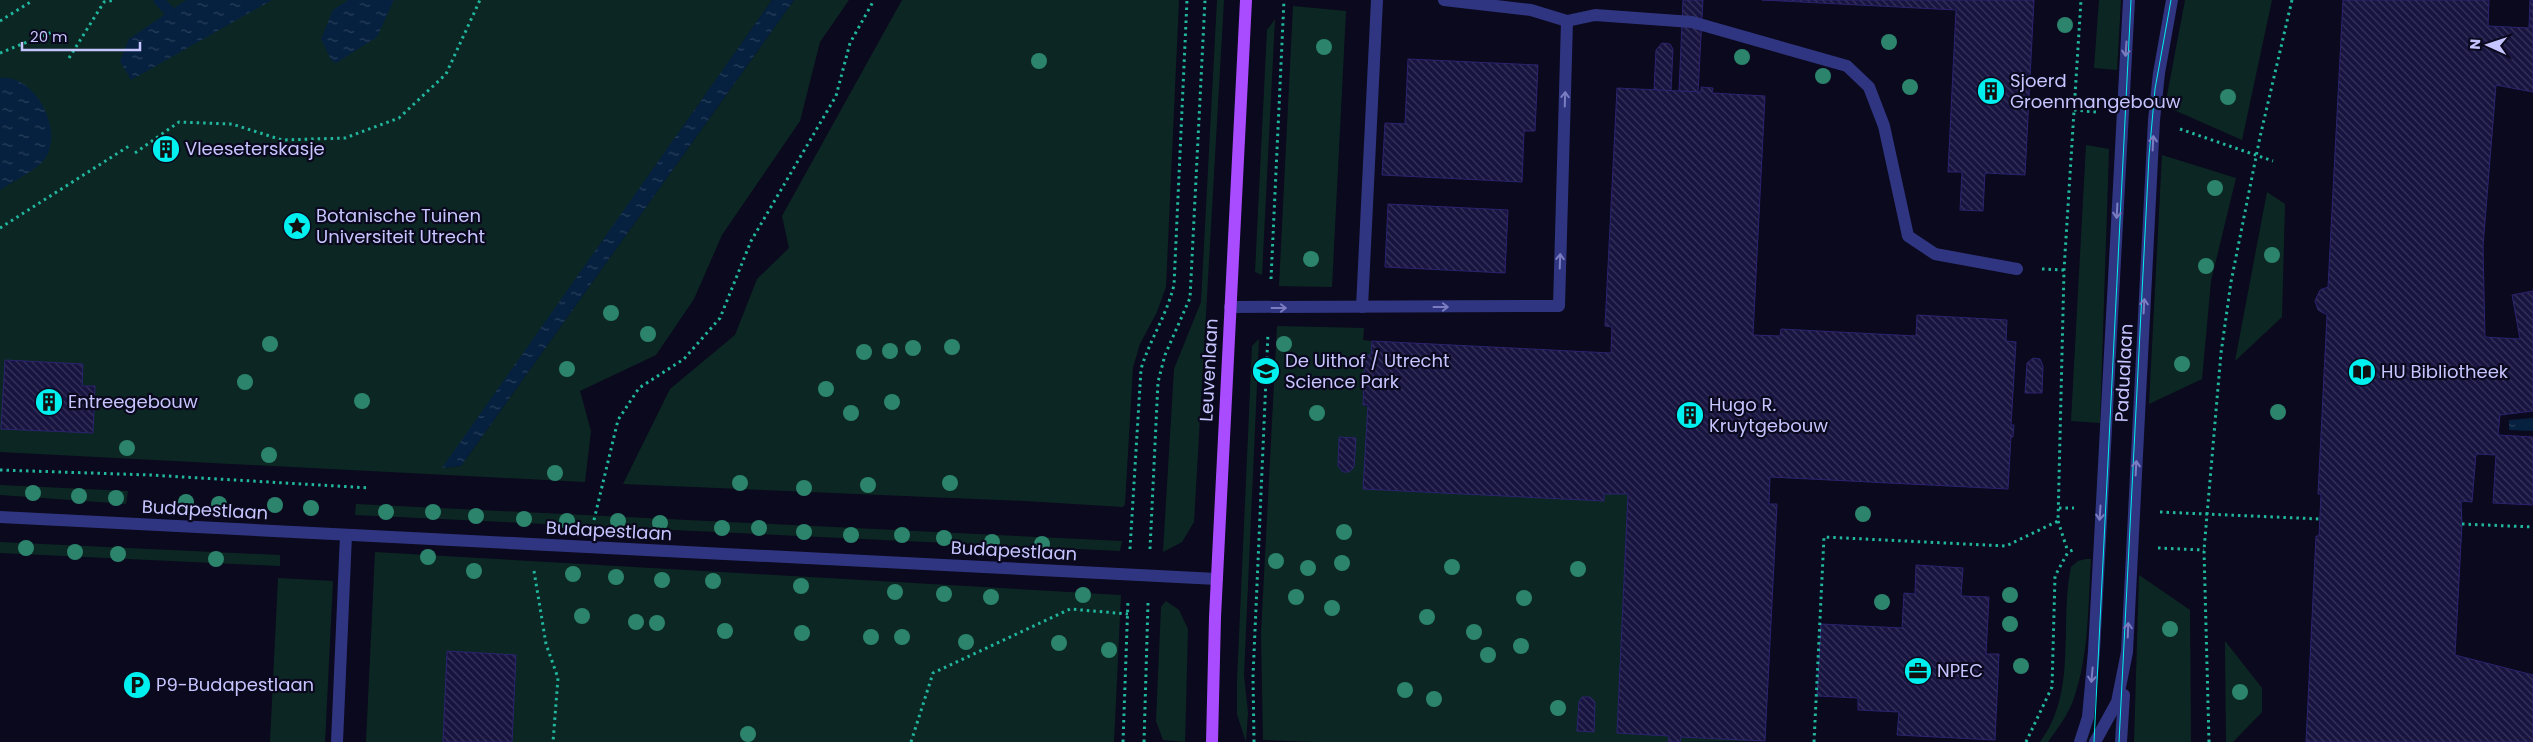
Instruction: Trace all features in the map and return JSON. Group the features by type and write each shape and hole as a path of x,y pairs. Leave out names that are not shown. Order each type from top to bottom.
{"main road":[{"name":"Leuvenlaan","path":"1212,742 1216,578 1246,0"}],"street":[{"path":"1362,307 1377,0"},
{"path":"1444,0 1531,10 1567,21 1595,15 1692,22 1847,66 1869,87 1884,126 1908,236 1935,254 2017,269"},
{"name":"Padualaan","path":"2080,742 2088,717 2094,651 2129,0"},
{"name":"Padualaan","path":"2095,742 2117,702 2125,663 2154,120 2159,73 2172,0"},
{"path":"1230,307 1559,306 1567,21"},
{"name":"Budapestlaan","path":"0,517 1216,578"},
{"path":"337,742 346,534"},
{"path":"2122,742 2125,663"},
{"path":"2087,742 2088,717"}],"path":[{"path":"69,58 104,2 114,0"},
{"path":"135,153 178,122 232,124 282,140 345,138 399,118 446,74 480,0"},
{"path":"588,547 618,420 639,388 684,359 720,318 751,241 836,96 850,43 874,0"},
{"path":"1123,742 1129,575 1141,369 1146,353 1168,309 1174,285 1187,0"},
{"name":"Leuvenlaan","path":"1150,534 1158,382 1165,355 1190,298 1205,0"},
{"path":"1254,742 1253,676 1284,0"},
{"path":"2068,552 2058,521 2064,270 2081,0"},
{"path":"2210,742 2204,550 2218,378 2231,282 2260,137 2292,0"},
{"path":"0,21 32,1"},
{"path":"0,53 52,32"},
{"path":"0,228 129,146"},
{"path":"0,470 150,475 370,488"},
{"path":"2059,508 2101,510"},
{"path":"2134,512 2320,519"},
{"path":"1814,742 1824,536 2006,546 2058,521"},
{"path":"2462,524 2533,528"},
{"path":"530,544 546,644 558,678 553,742"},
{"path":"1144,742 1148,575"},
{"path":"911,742 933,673 1070,609 1128,614"}],"green space":[{"name":"Botanische Tuinen Universiteit Utrecht","path":"0,0 772,0 443,468 461,466 794,0 849,0 820,42 800,121 722,235 694,299 656,355 580,391 591,431 585,482 0,452"},
{"path":"902,0 1179,0 1166,287 1157,312 1140,344 1133,367 1125,504 1123,507 623,484 670,389 735,335 757,279 789,248 782,216"},
{"path":"1217,0 1224,0 1194,522 1182,542 1163,552 1174,369 1201,302"},
{"path":"2099,0 2121,0 2117,70 2094,68"},
{"path":"2185,0 2272,0 2242,140 2165,106"},
{"path":"1293,6 1346,11 1332,287 1279,286"},
{"path":"1275,19 1262,275 1255,272 1267,30"},
{"path":"2086,145 2109,149 2100,423 2071,421"},
{"path":"2162,155 2236,178 2211,281 2202,379 2149,404"},
{"path":"2267,192 2285,204 2282,317 2235,361"},
{"path":"1277,326 1364,328 1363,340 1372,341 1371,355 1365,355 1363,405 1604,500 1604,494 1628,494 1617,733 1669,736 1668,742 1315,742 1263,740 1261,633"},
{"path":"1259,339 1244,675 1248,713 1246,742 1237,714 1237,681 1252,346"},
{"path":"0,485 128,491 126,504 0,495"},
{"path":"356,504 1122,541 1120,551 355,515"},
{"path":"0,542 280,555 280,566 0,553"},
{"path":"375,552 1121,595 1114,742 366,742"},
{"path":"2091,559 2088,612 2083,665 2079,682 2072,704 2062,721 2048,742 2040,742 2052,723 2059,702 2063,680 2066,612 2071,567 2078,561"},
{"path":"2139,575 2190,610 2191,742 2134,742"},
{"path":"278,578 333,581 325,742 270,742"},
{"path":"1166,601 1179,610 1188,629 1185,742 1163,740 1156,721 1161,607"},
{"path":"2225,641 2262,688 2262,712 2233,742 2226,742"},
{"path":"1681,737 1765,741 1680,742"}],"water":[{"path":"186,0 272,0 131,80 120,61 129,39"},
{"path":"348,0 394,0 377,37 336,63 331,60 321,39 333,10"},
{"path":"772,0 794,0 461,466 442,468"},
{"path":"0,78 13,79 25,85 35,94 49,120 51,135 50,148 44,160 30,172 0,190"},
{"path":"2533,418 2533,431 2509,430 2509,420"}],"building":[{"path":"1683,0 1703,0 1698,92 1679,91"},
{"name":"Sjoerd Groenmangebouw","path":"1762,0 2034,0 2025,175 1985,173 1983,211 1960,210 1962,172 1948,172 1956,10"},
{"path":"2343,0 2489,0 2488,26 2529,28 2530,0 2533,0 2533,92 2496,85 2483,246 2485,337 2520,339 2512,295 2533,291 2533,411 2500,415 2498,435 2533,437 2533,505 2493,503 2496,455 2476,454 2472,502 2461,501 2462,524 2455,655 2533,675 2533,742 2306,742 2316,536 2319,536 2321,494 2318,494 2327,315 2318,310 2315,301 2320,290 2328,287"},
{"path":"1662,43 1670,44 1673,49 1671,91 1654,90 1656,50"},
{"path":"1408,59 1538,65 1535,131 1524,131 1522,182 1382,175 1385,123 1405,124"},
{"name":"Hugo R. Kruytgebouw","path":"1701,87 1713,88 1712,93 1765,96 1753,335 1780,336 1781,329 1916,336 1917,315 2007,320 2006,341 2016,342 2011,425 2014,425 2013,437 2011,437 2008,489 1770,477 1769,504 1777,504 1765,741 1681,737 1680,742 1668,742 1669,736 1617,733 1628,494 1604,494 1604,501 1363,489 1368,405 1363,405 1365,355 1371,355 1372,341 1611,353 1612,327 1605,326 1617,88 1701,92"},
{"name":"Vleeseterskasje","path":"170,137 178,151 163,160 155,146"},
{"path":"1388,204 1508,210 1505,273 1385,267"},
{"path":"2033,358 2040,359 2043,366 2042,393 2025,393 2027,363"},
{"name":"Entreegebouw","path":"5,360 83,364 82,386 95,386 93,433 1,429"},
{"path":"1339,437 1356,438 1354,467 1349,472 1343,472 1338,466"},
{"path":"1916,565 1963,568 1961,596 1989,597 1986,654 1999,654 1995,740 1897,735 1899,712 1858,710 1858,698 1817,696 1821,624 1902,628 1904,593 1915,594"},
{"path":"447,651 516,655 512,742 443,742"},
{"path":"1582,697 1590,697 1595,702 1594,732 1577,731 1579,702"}],"waterway":[{"path":"159,0 170,12"}],"tram line":[{"path":"2094,742 2131,0"},
{"path":"2119,742 2149,156 2155,89 2171,0"}],"place":[{"name":"Sjoerd Groenmangebouw","path":"1991,91"},
{"name":"Vleeseterskasje","path":"166,149"},
{"name":"Botanische Tuinen Universiteit Utrecht","path":"297,226"},
{"name":"De Uithof / Utrecht Science Park","path":"1266,371"},
{"name":"HU Bibliotheek","path":"2362,372"},
{"name":"Entreegebouw","path":"49,402"},
{"name":"Hugo R. Kruytgebouw","path":"1690,415"},
{"name":"NPEC","path":"1918,671"},
{"name":"P9-Budapestlaan","path":"137,685"}]}
